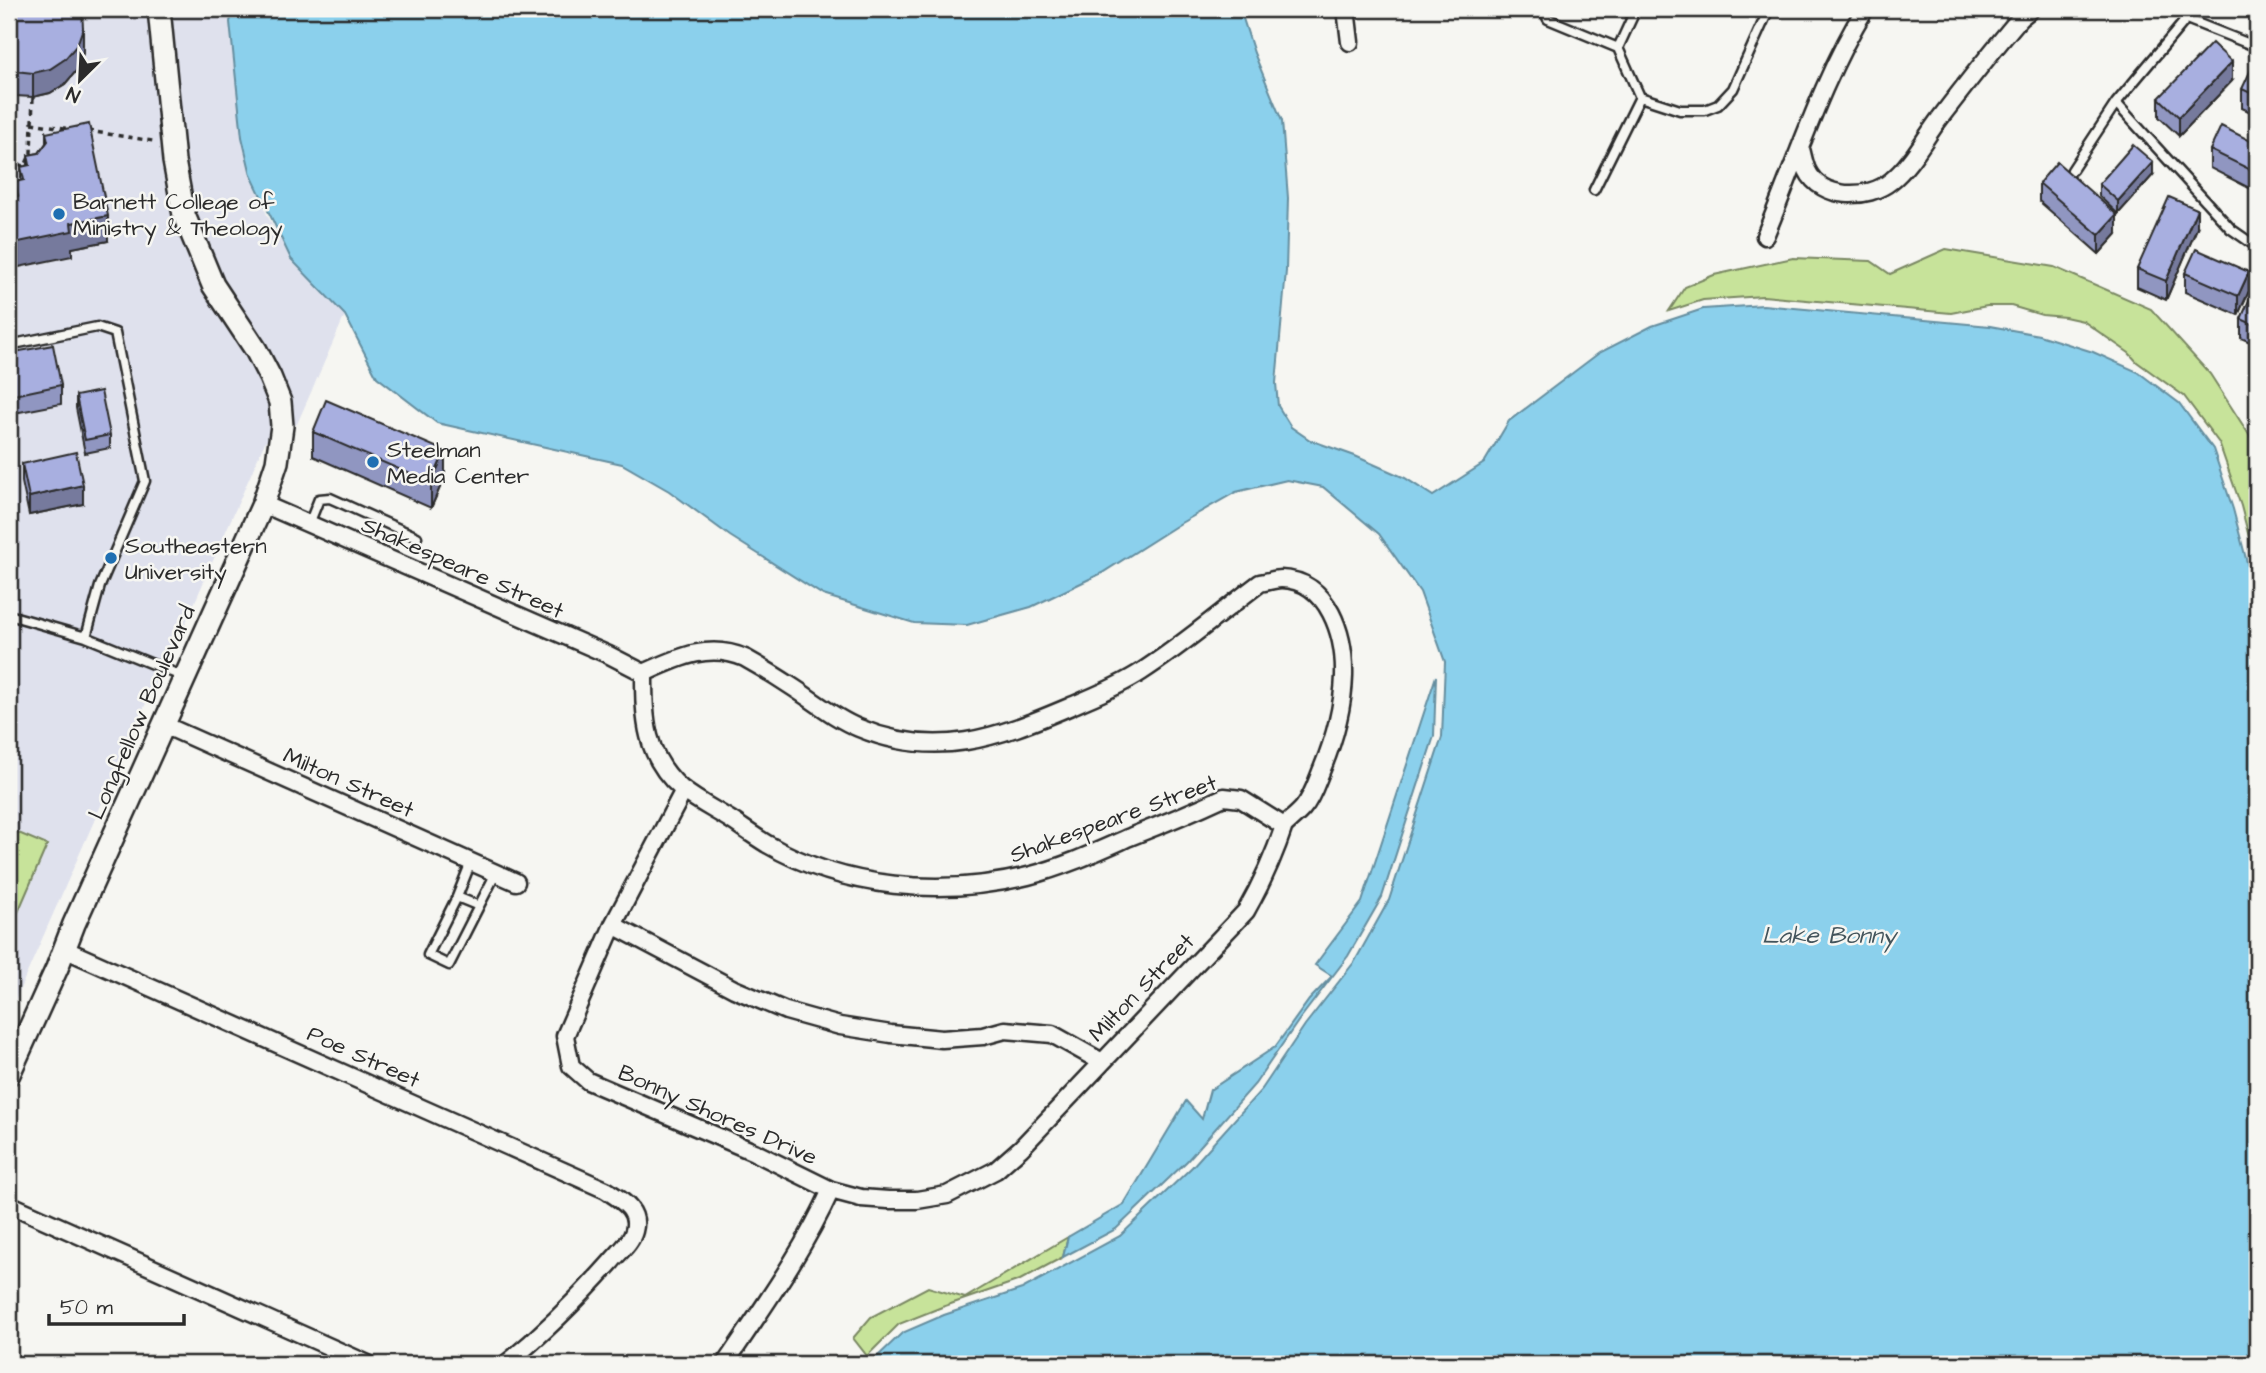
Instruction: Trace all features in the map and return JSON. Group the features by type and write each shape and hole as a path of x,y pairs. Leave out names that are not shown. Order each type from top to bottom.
{"street":[{"name":"Longfellow Boulevard","path":"9,1074 263,504 277,462 282,426 280,402 256,350 213,285 184,215 174,161 159,9"},
{"path":"1346,9 1350,42"},
{"path":"1765,236 1821,99 1855,24 1865,9"},
{"path":"1801,149 1808,171 1821,186 1844,194 1868,193 1889,183 1910,163 1962,89 2020,18 2031,9"},
{"name":"Shakespeare Street","path":"263,504 609,655 644,673 645,724 652,749 662,769 684,790 767,844 798,859 838,873 887,884 938,888 1030,876 1224,797 1241,799 1284,826"},
{"path":"644,673 691,653 733,652 859,728 889,737 950,744 1006,733 1119,685 1144,671 1260,583 1281,579 1303,584 1320,595 1331,610 1338,634 1344,675 1334,741 1305,806 1284,826"},
{"name":"Milton Street","path":"164,725 516,882"},
{"name":"Bonny Shores Drive","path":"684,790 613,925 565,1036 571,1066 588,1081 754,1152 831,1190 860,1198 917,1200 947,1195 996,1170 1102,1062"},
{"name":"Milton Street","path":"613,925 734,989 786,1011 841,1026 929,1038 983,1036 1005,1030 1052,1034 1102,1062 1246,911 1268,869 1284,826"},
{"name":"Poe Street","path":"64,949 606,1190 628,1204 634,1219 634,1231 628,1242 585,1291 506,1364"},
{"path":"725,1364 795,1259 831,1190"},
{"path":"9,1204 368,1364"}],"lane":[{"path":"1543,9 1548,19 1618,48 1640,97 1680,110 1705,110 1718,105 1733,89 1769,9"},
{"path":"1618,48 1636,9"},
{"path":"2072,170 2116,103 2183,23 2187,9"},
{"path":"2184,18 2257,47"},
{"path":"1594,190 1640,97"},
{"path":"2116,103 2231,229 2257,247"},
{"path":"9,345 97,327 115,333 145,481 100,586 86,637"},
{"path":"309,524 319,499 330,498 418,537"},
{"path":"9,615 86,637 185,677"},
{"path":"471,861 428,956 449,965 496,873"},
{"path":"457,897 479,906"}],"path":[{"path":"9,162 25,166 31,153 33,97"},
{"path":"32,123 73,129"},
{"path":"87,131 156,142"}],"shaded area":[{"name":"Southeastern University","path":"9,9 231,9 230,22 242,137 251,175 267,215 291,259 345,315 297,424 265,442 9,1014"}],"green space":[{"path":"1946,249 2054,267 2151,309 2210,374 2257,447 2257,568 2241,506 2219,443 2184,396 2083,321 2042,315 2011,306 1987,306 1951,313 1763,296 1703,300 1669,311 1685,287 1714,275 1793,258 1871,261 1890,274"},
{"path":"9,829 47,845 9,933"},
{"path":"1068,1237 1063,1257 1020,1280 899,1324 868,1355 867,1364 861,1364 867,1356 853,1338 871,1317 928,1287 965,1298"}],"water":[{"name":"Lake Bonny","path":"233,9 1240,9 1254,53 1282,121 1288,198 1286,271 1276,383 1278,406 1291,427 1310,440 1405,478 1433,496 1484,463 1509,421 1599,353 1652,326 1703,309 1763,305 1990,326 2039,335 2093,352 2138,372 2179,403 2213,449 2233,509 2257,601 2257,1364 875,1364 875,1359 902,1333 944,1315 1022,1289 1120,1236 1192,1167 1262,1089 1305,1025 1355,961 1389,900 1442,737 1445,662 1420,592 1379,534 1323,487 1287,480 1236,492 1102,573 1031,607 967,625 914,623 823,595 730,536 669,491 622,464 437,423 377,377 345,315 291,259 251,175 242,137 230,22"},
{"path":"1436,676 1434,736 1382,897 1348,956 1255,1084 1187,1161 1116,1229 1063,1257 1068,1237 1124,1204 1186,1101 1202,1119 1210,1090 1275,1047 1309,1000 1332,976 1315,965 1362,902"}],"building":[{"path":"9,9 82,9 83,28 77,45 65,59 50,69 33,73 9,68"},
{"path":"2212,43 2232,62 2179,117 2159,98"},
{"path":"2254,63 2257,64 2257,96 2242,89"},
{"name":"Barnett College of Ministry & Theology","path":"89,124 108,216 71,223 72,231 9,244 9,198 18,196 15,182 24,180 21,167 30,165 28,155 39,153 48,141 46,133"},
{"path":"2221,126 2257,144 2257,173 2210,150"},
{"path":"2133,145 2153,162 2118,201 2099,184"},
{"path":"2057,162 2117,215 2099,235 2039,183"},
{"path":"2169,197 2197,209 2166,281 2137,269"},
{"path":"2196,249 2249,272 2238,296 2185,273"},
{"path":"2257,285 2257,326 2241,319"},
{"path":"53,345 61,385 9,396 9,353"},
{"path":"101,391 110,435 85,440 76,396"},
{"path":"326,400 445,451 431,483 313,432"},
{"path":"76,452 83,485 29,497 22,464"}],"place":[{"name":"Barnett College of Ministry & Theology","path":"59,214"},
{"name":"Steelman Media Center","path":"373,462"},
{"name":"Southeastern University","path":"111,558"}]}
